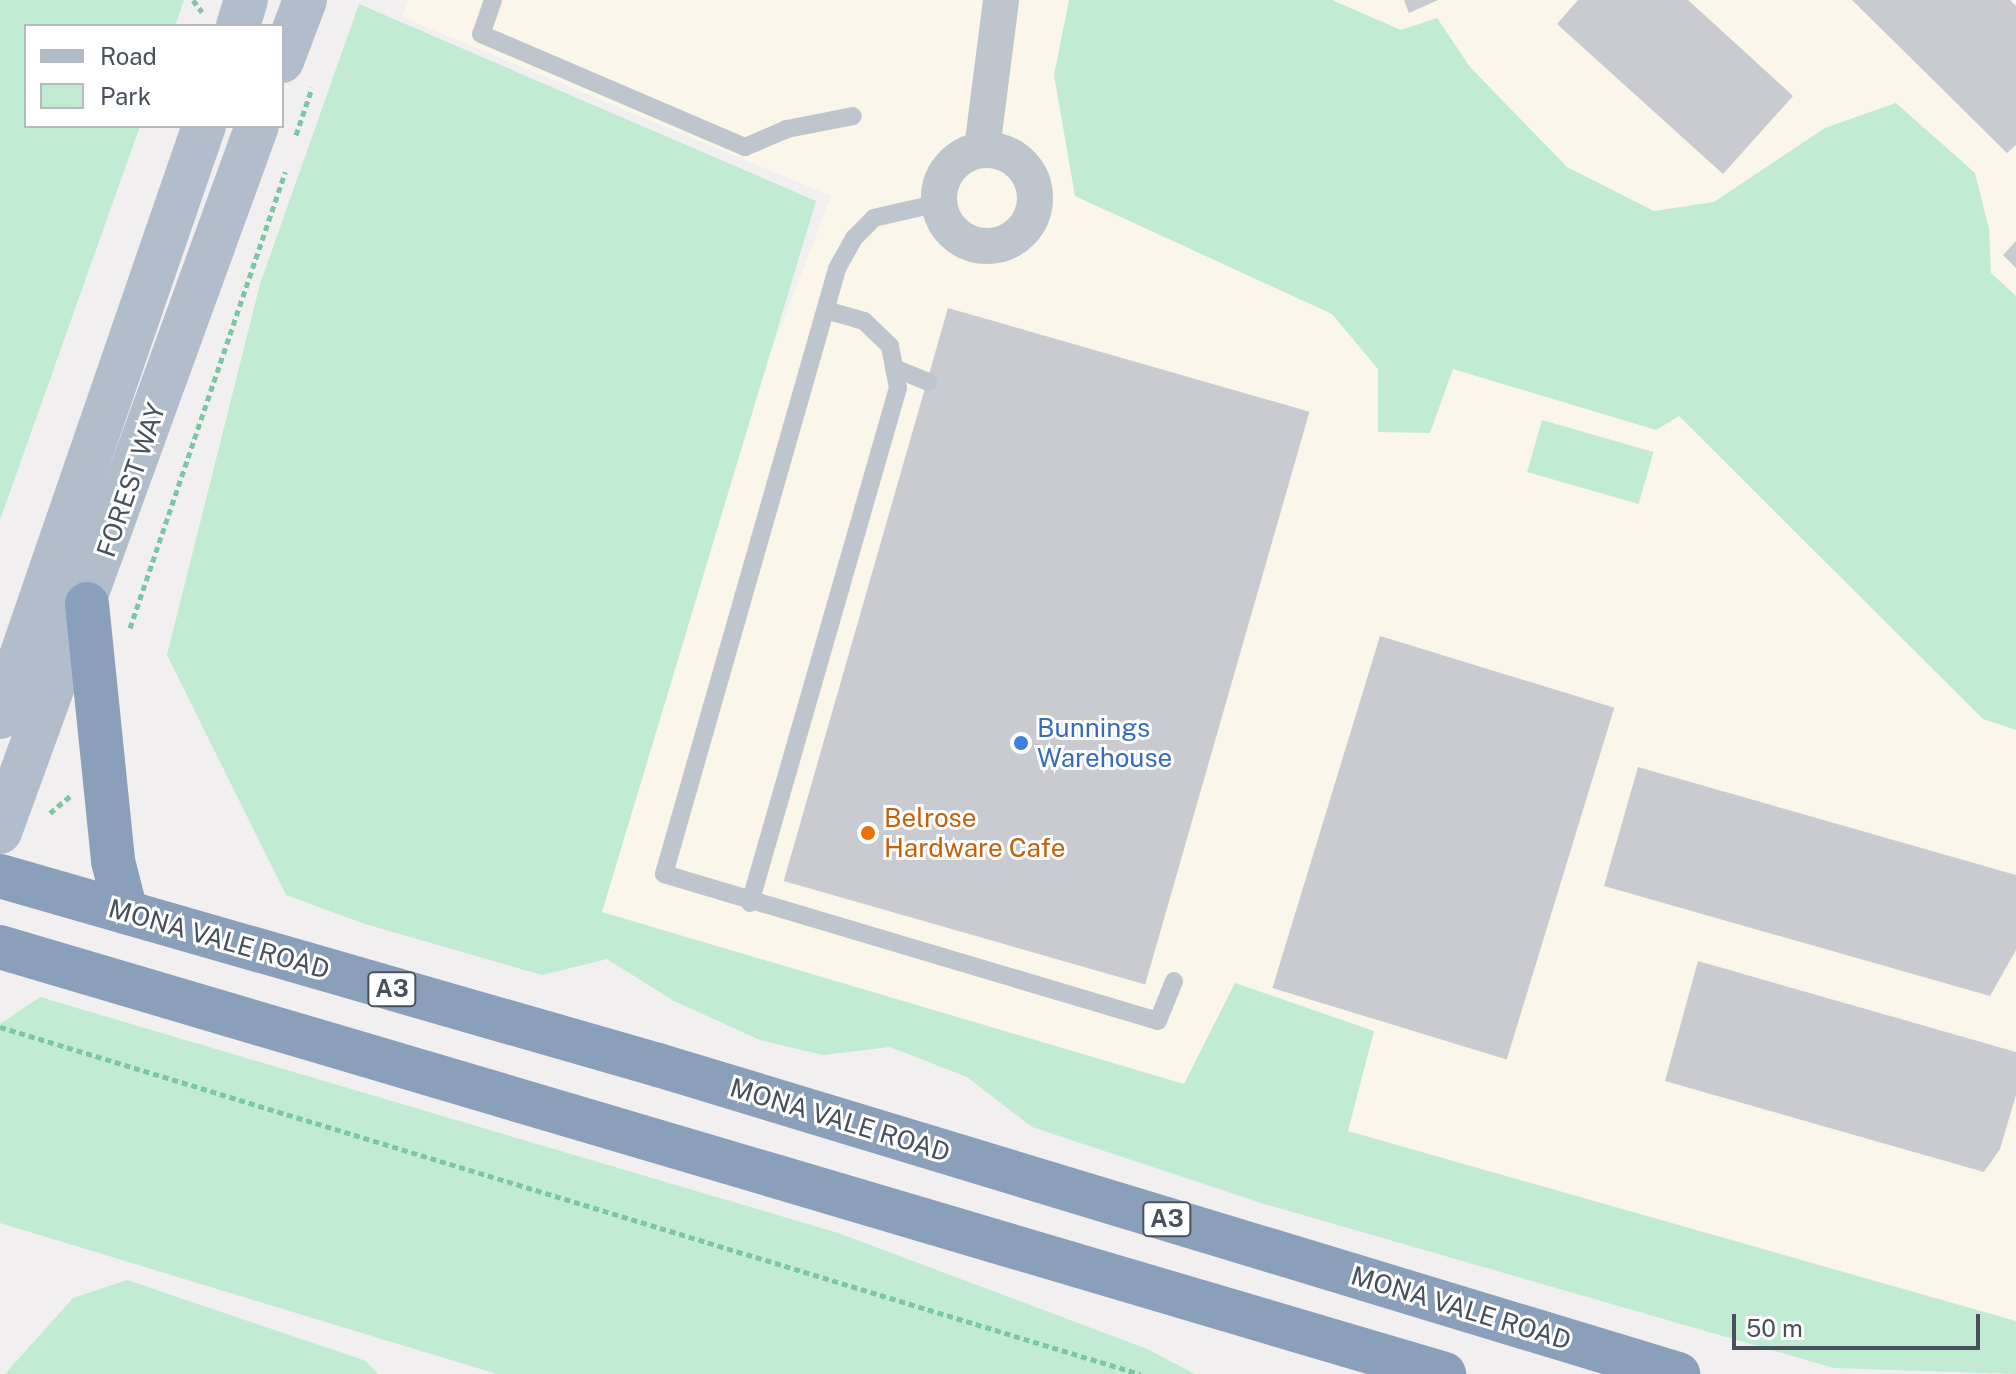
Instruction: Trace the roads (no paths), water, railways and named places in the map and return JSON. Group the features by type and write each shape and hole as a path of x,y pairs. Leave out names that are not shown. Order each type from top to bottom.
{"highway":[{"path":"87,604 113,861 126,912"},
{"name":"MONA VALE ROAD","path":"0,876 673,1070 1678,1374"},
{"path":"0,947 1444,1374"}],"main road":[{"path":"239,24 246,0"},
{"path":"298,73 305,0"},
{"name":"FOREST WAY","path":"0,717 203,128"},
{"name":"FOREST WAY","path":"0,832 87,604 275,135"}],"street":[{"path":"982,149 1001,0"},
{"path":"982,149 1012,156 1032,179 1034,210 1023,230 999,245 976,245 951,230 939,203 949,167 982,149"}],"lane":[{"path":"493,0 481,34 745,147 787,129 853,116"},
{"path":"939,203 884,215 864,228 837,269 829,311 664,874 750,903 1158,1021 1174,981"},
{"path":"750,903 898,388 890,346 864,321 829,311"},
{"path":"894,368 928,382"}],"place":[{"name":"Bunnings Warehouse","path":"1021,743"},
{"name":"Belrose Hardware Cafe","path":"868,833"}]}
